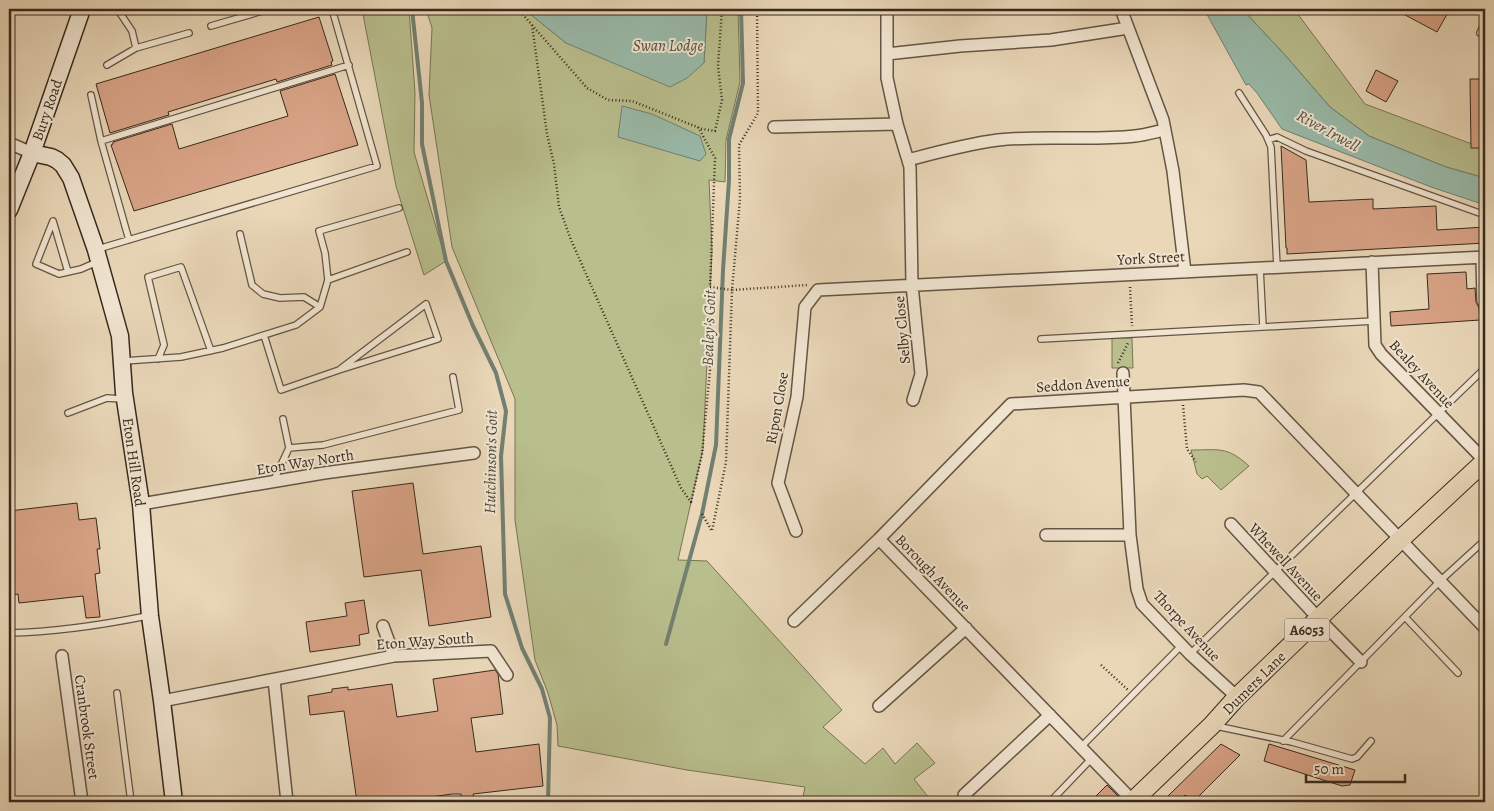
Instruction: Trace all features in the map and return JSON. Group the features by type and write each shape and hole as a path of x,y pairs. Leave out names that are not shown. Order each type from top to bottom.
{"main road":[{"name":"Dumers Lane","path":"1133,801 1212,725 1237,697 1485,461"}],"street":[{"name":"Bury Road","path":"9,210 32,153 82,9"},
{"name":"Selby Close","path":"887,9 888,78 897,124 910,167 912,285 921,374 913,400"},
{"path":"1121,9 1162,120 1179,208 1185,272"},
{"path":"887,54 960,46 1052,40 1128,28"},
{"path":"774,127 897,124"},
{"path":"908,160 949,149 998,140 1053,137 1116,138 1164,130"},
{"path":"9,143 32,153"},
{"name":"Eton Hill Road","path":"32,153 51,156 63,165 70,178 97,256 120,336 124,398 141,504 150,616 174,802"},
{"path":"1483,301 1484,257"},
{"name":"York Street","path":"818,290 1484,257"},
{"name":"Bealey Avenue","path":"1372,262 1375,345 1381,354 1485,461"},
{"name":"Ripon Close","path":"796,532 778,483 797,397 805,307 818,290"},
{"name":"Thorpe Avenue","path":"1123,373 1130,535 1137,589 1142,604 1181,646 1237,697"},
{"name":"Seddon Avenue","path":"794,621 879,539 1011,404 1244,390 1259,392 1402,539 1485,628"},
{"name":"Eton Way North","path":"141,504 324,473 474,453"},
{"name":"Whewell Avenue","path":"1231,524 1318,619 1361,662"},
{"path":"1046,535 1130,535"},
{"name":"Borough Avenue","path":"879,539 1133,801"},
{"path":"384,626 394,656"},
{"name":"Borough Avenue","path":"879,706 966,628"},
{"name":"Eton Way South","path":"162,701 394,656 491,651 507,675"},
{"name":"Cranbrook Street","path":"62,656 82,802"},
{"path":"274,680 287,802"},
{"path":"964,795 1050,715"}],"lane":[{"path":"114,9 118,10 132,31 136,48"},
{"path":"212,26 269,9"},
{"path":"68,272 53,221 36,264 59,274 68,272 81,269 97,256 129,240 377,166 332,9"},
{"path":"1480,33 1485,22"},
{"path":"107,65 136,48 189,33"},
{"path":"102,141 349,65"},
{"path":"1239,93 1271,148 1277,267"},
{"path":"91,95 129,240"},
{"path":"1268,140 1277,137 1306,151 1485,215"},
{"path":"122,362 181,357 211,351 296,325 320,307 328,280 325,253 319,231 399,208"},
{"path":"240,234 252,285 263,294 280,298 304,297 320,307"},
{"path":"328,280 407,252"},
{"path":"158,359 164,345 148,277 182,267 211,351"},
{"path":"1260,268 1263,328"},
{"path":"264,335 281,390 438,339 426,304 339,370"},
{"path":"1041,339 1374,321"},
{"path":"1190,654 1276,573 1356,492 1485,368"},
{"path":"289,448 323,444 459,410 453,376"},
{"path":"68,413 107,398 124,398"},
{"path":"273,482 289,448 283,419"},
{"path":"1283,741 1440,581 1485,541"},
{"path":"9,633 80,627 150,616"},
{"path":"1405,617 1458,672"},
{"path":"1081,747 1181,646"},
{"path":"117,692 131,802"},
{"path":"1212,725 1292,742 1352,759 1357,757 1371,741"},
{"path":"1050,802 1092,758"},
{"path":"520,802 528,801"}],"path":[{"path":"518,9 587,88 608,100 632,101 698,127 715,131 722,100 718,66 722,9"},
{"path":"702,514 712,531 726,462 732,290 740,198 740,145 758,113 757,9"},
{"path":"532,25 559,207 571,240 681,488 691,502 702,454 710,370 710,287 715,158 698,127"},
{"path":"710,287 732,290 806,284 818,290"},
{"path":"1182,393 1187,449 1196,462"},
{"path":"1101,665 1133,694"}],"green space":[{"path":"362,9 409,9 415,93 414,152 446,261 424,275 396,186"},
{"path":"426,9 524,9 566,43 704,63 707,9 738,9 740,82 726,140 725,182 709,180 712,251 703,449 678,560 707,561 842,710 823,727 865,764 883,748 895,764 917,743 935,763 914,779 929,798 924,802 802,802 805,787 687,770 558,746 557,725 548,693 535,660 515,520 515,399 452,247 429,95 432,28"},
{"path":"1242,9 1294,9 1365,104 1485,149 1485,178 1446,167 1369,136 1330,107"},
{"path":"1112,338 1132,338 1133,368 1112,368"},
{"path":"1191,450 1228,452 1249,466 1221,490 1207,476 1202,479 1197,474"}],"water":[{"name":"Swan Lodge","path":"524,9 707,9 704,63 687,78 670,87 566,43"},
{"name":"River Irwell","path":"1204,9 1242,9 1330,107 1369,136 1446,167 1485,178 1485,205 1431,187 1282,129 1257,93 1249,84 1246,85"},
{"path":"622,106 652,114 700,136 706,154 700,161 618,137"},
{"path":"1434,797 1485,799 1485,802 1313,802 1322,801"}],"building":[{"path":"1394,9 1450,9 1437,32"},
{"path":"319,17 333,61 331,62 332,65 277,82 276,79 168,112 169,115 110,133 96,84"},
{"path":"1376,70 1398,81 1386,102 1366,91"},
{"path":"335,74 358,145 134,211 111,145 113,142 172,124 179,149 288,116 280,91"},
{"path":"1470,79 1485,79 1485,148 1471,148"},
{"path":"1281,146 1306,160 1309,202 1373,199 1373,209 1436,206 1437,230 1485,227 1485,243 1287,254"},
{"path":"1466,272 1467,289 1475,288 1480,320 1391,326 1390,312 1429,309 1427,274"},
{"path":"413,483 423,554 481,546 491,617 429,626 421,570 364,577 352,491"},
{"path":"77,503 79,520 96,518 100,549 97,549 100,573 95,574 100,617 86,618 83,596 19,603 18,594 10,595 9,511"},
{"path":"364,600 369,633 359,635 360,645 310,652 306,622 347,616 345,603"},
{"path":"495,670 498,674 503,714 471,718 476,752 539,744 543,786 473,794 474,797 462,798 461,794 452,794 397,802 357,802 344,711 310,715 308,696 332,692 332,689 348,687 348,690 392,684 397,717 438,711 433,679"},
{"path":"1221,744 1240,755 1193,802 1185,795 1178,802 1174,802 1168,796"},
{"path":"1269,744 1355,770 1350,785 1342,786 1264,761"},
{"path":"1107,785 1122,802 1090,802"}],"waterway":[{"name":"Hutchinson's Goit","path":"412,9 422,103 422,144 446,261 473,326 496,373 506,411 501,456 505,594 522,648 542,689 550,718 548,802"},
{"name":"Bealey's Goit","path":"666,644 702,514 716,445 723,270 729,180 729,139 743,83 741,9"}]}
